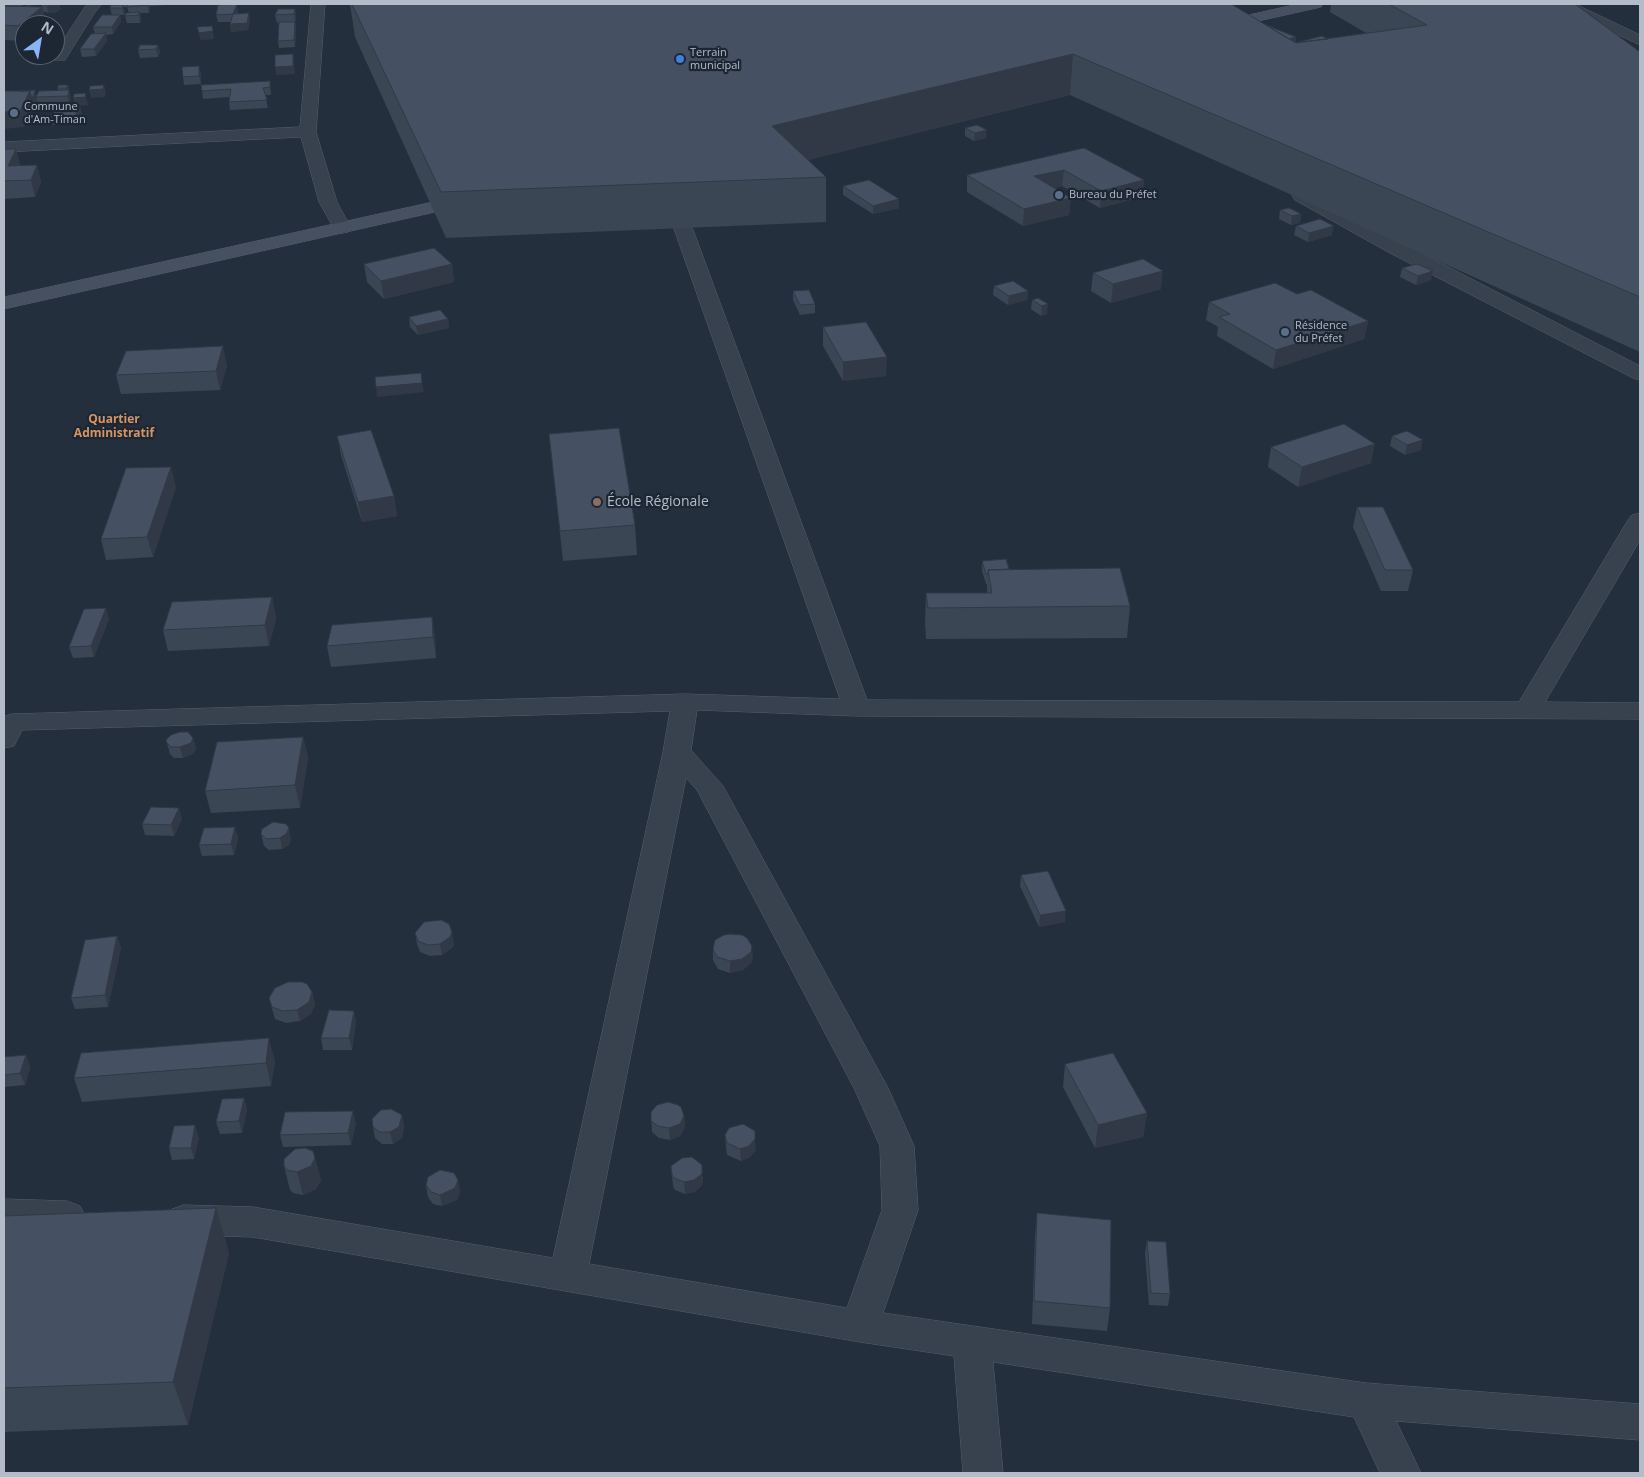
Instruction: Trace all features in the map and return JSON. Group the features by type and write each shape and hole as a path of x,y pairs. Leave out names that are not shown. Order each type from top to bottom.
{"main road":[{"path":"1200,30 1316,4"},
{"path":"4,303 485,195"}],"street":[{"path":"65,49 89,9 95,4"},
{"path":"318,4 308,132 328,202 342,228"},
{"path":"1564,4 1640,41"},
{"path":"4,148 308,132"},
{"path":"664,175 857,708"},
{"path":"1284,187 1640,374"},
{"path":"1397,248 1426,245"},
{"path":"1527,711 1640,520"},
{"path":"568,1276 677,752 685,702"},
{"path":"7,728 685,702 857,708 1640,711"},
{"path":"677,752 709,786 871,1088 896,1146 900,1210 860,1326"},
{"path":"4,1214 103,1217"},
{"path":"153,1219 253,1222 860,1326 1366,1401 1640,1422"},
{"path":"972,1342 983,1473"},
{"path":"1366,1401 1401,1473"}],"building":[{"path":"128,4 147,4 147,5 127,7"},
{"path":"237,4 233,14 216,15 218,5"},
{"path":"352,4 1231,4 1296,43 1427,25 1389,4 1575,4 1640,52 1640,297 1073,54 772,126 826,177 441,192"},
{"path":"111,5 123,5 122,8 110,8"},
{"path":"4,6 42,7 32,15 15,15 15,26 4,25"},
{"path":"278,9 295,9 294,14 275,15"},
{"path":"139,12 139,15 125,16 126,13"},
{"path":"249,13 247,23 230,24 233,14"},
{"path":"102,15 120,15 112,27 93,27"},
{"path":"279,22 295,22 294,40 278,41"},
{"path":"1266,25 1296,37 1289,39"},
{"path":"212,26 213,31 199,33 197,27"},
{"path":"106,33 94,49 80,49 91,34"},
{"path":"1322,36 1328,39 1298,42"},
{"path":"140,45 158,45 156,49 138,50"},
{"path":"293,54 293,66 275,67 275,55"},
{"path":"199,66 199,76 183,77 182,67"},
{"path":"270,81 270,87 263,88 267,100 229,102 231,89 202,91 201,85"},
{"path":"59,85 68,85 66,88 57,88"},
{"path":"104,85 103,89 89,90 90,86"},
{"path":"35,90 32,99 30,91 19,91"},
{"path":"69,90 68,96 36,97 39,91"},
{"path":"4,91 30,91 20,111 4,112"},
{"path":"85,93 86,97 73,98 74,94"},
{"path":"80,107 75,116 51,117 56,108"},
{"path":"977,125 987,130 975,133 965,128"},
{"path":"1084,148 1144,180 1101,191 1064,170 1034,176 1071,198 1024,209 967,175"},
{"path":"4,149 16,149 8,166 37,165 31,180 4,181"},
{"path":"869,180 899,199 873,206 843,186"},
{"path":"1289,208 1301,214 1292,216 1280,210"},
{"path":"1320,219 1334,226 1309,233 1296,226"},
{"path":"434,248 452,264 381,281 364,264"},
{"path":"1143,259 1163,271 1113,284 1093,273"},
{"path":"1417,264 1433,271 1418,276 1402,268"},
{"path":"1013,281 1028,291 1009,296 994,286"},
{"path":"1275,283 1297,294 1311,290 1368,321 1276,350 1219,317 1230,314 1209,302"},
{"path":"809,290 815,304 800,305 793,291"},
{"path":"1038,298 1048,304 1042,306 1032,300"},
{"path":"440,310 448,319 416,326 409,317"},
{"path":"866,322 887,357 843,362 823,327"},
{"path":"223,346 216,371 116,375 126,351"},
{"path":"421,373 422,383 376,387 375,377"},
{"path":"1344,424 1375,444 1302,467 1271,447"},
{"path":"619,428 635,525 560,531 549,434"},
{"path":"371,430 394,496 358,502 337,436"},
{"path":"1407,431 1423,440 1407,445 1392,436"},
{"path":"171,467 147,537 101,539 126,468"},
{"path":"1357,507 1383,507 1413,570 1385,570"},
{"path":"1006,559 1009,569 988,570 988,574 986,574 982,561"},
{"path":"1120,568 1130,606 928,608 926,593 992,593 988,570"},
{"path":"272,597 265,625 163,630 172,602"},
{"path":"106,608 91,646 69,647 84,609"},
{"path":"432,617 433,637 327,646 332,625"},
{"path":"188,732 193,738 191,743 180,747 171,747 166,740 171,735"},
{"path":"303,737 295,785 205,791 217,742"},
{"path":"151,807 179,808 171,825 142,824"},
{"path":"273,822 286,824 289,828 286,834 280,838 266,839 261,834 262,829"},
{"path":"235,827 231,844 199,845 204,828"},
{"path":"1048,871 1066,911 1040,915 1021,875"},
{"path":"441,920 449,924 452,932 450,937 440,944 428,945 418,941 415,933 424,922"},
{"path":"730,934 742,935 747,938 752,946 751,952 742,959 730,961 717,957 713,949 715,940"},
{"path":"117,936 105,995 71,998 85,940"},
{"path":"288,982 307,984 312,992 309,1002 297,1010 283,1011 272,1007 269,998 275,988"},
{"path":"329,1010 354,1011 349,1038 321,1038"},
{"path":"269,1038 266,1063 74,1078 81,1053"},
{"path":"1113,1053 1147,1113 1098,1125 1065,1064"},
{"path":"26,1055 20,1073 4,1075 4,1057"},
{"path":"244,1098 239,1121 216,1122 222,1099"},
{"path":"668,1102 681,1107 684,1116 680,1124 669,1128 658,1126 651,1121 651,1112 657,1105"},
{"path":"391,1109 402,1115 399,1127 390,1132 380,1132 373,1127 372,1119 381,1110"},
{"path":"353,1111 348,1133 280,1135 285,1112"},
{"path":"743,1124 755,1131 755,1139 749,1146 740,1149 727,1143 725,1135 729,1128"},
{"path":"195,1125 191,1148 169,1148 174,1126"},
{"path":"305,1148 313,1151 315,1158 311,1166 297,1172 287,1170 284,1166 284,1159 295,1149"},
{"path":"692,1157 702,1165 702,1174 694,1180 684,1182 674,1178 671,1166 682,1158"},
{"path":"440,1170 454,1173 458,1180 455,1188 440,1195 431,1192 426,1185 428,1177"},
{"path":"216,1208 173,1382 4,1388 4,1216"},
{"path":"1037,1213 1111,1220 1110,1308 1034,1301"},
{"path":"1147,1241 1166,1242 1170,1294 1151,1293"}],"place":[{"name":"Terrain municipal","path":"680,59"},
{"name":"Commune d'Am-Timan","path":"14,113"},
{"name":"Bureau du Préfet","path":"1059,195"},
{"name":"Résidence du Préfet","path":"1285,332"},
{"name":"École Régionale","path":"597,502"}],"district":[{"name":"Quartier Administratif","path":"114,427"}]}
